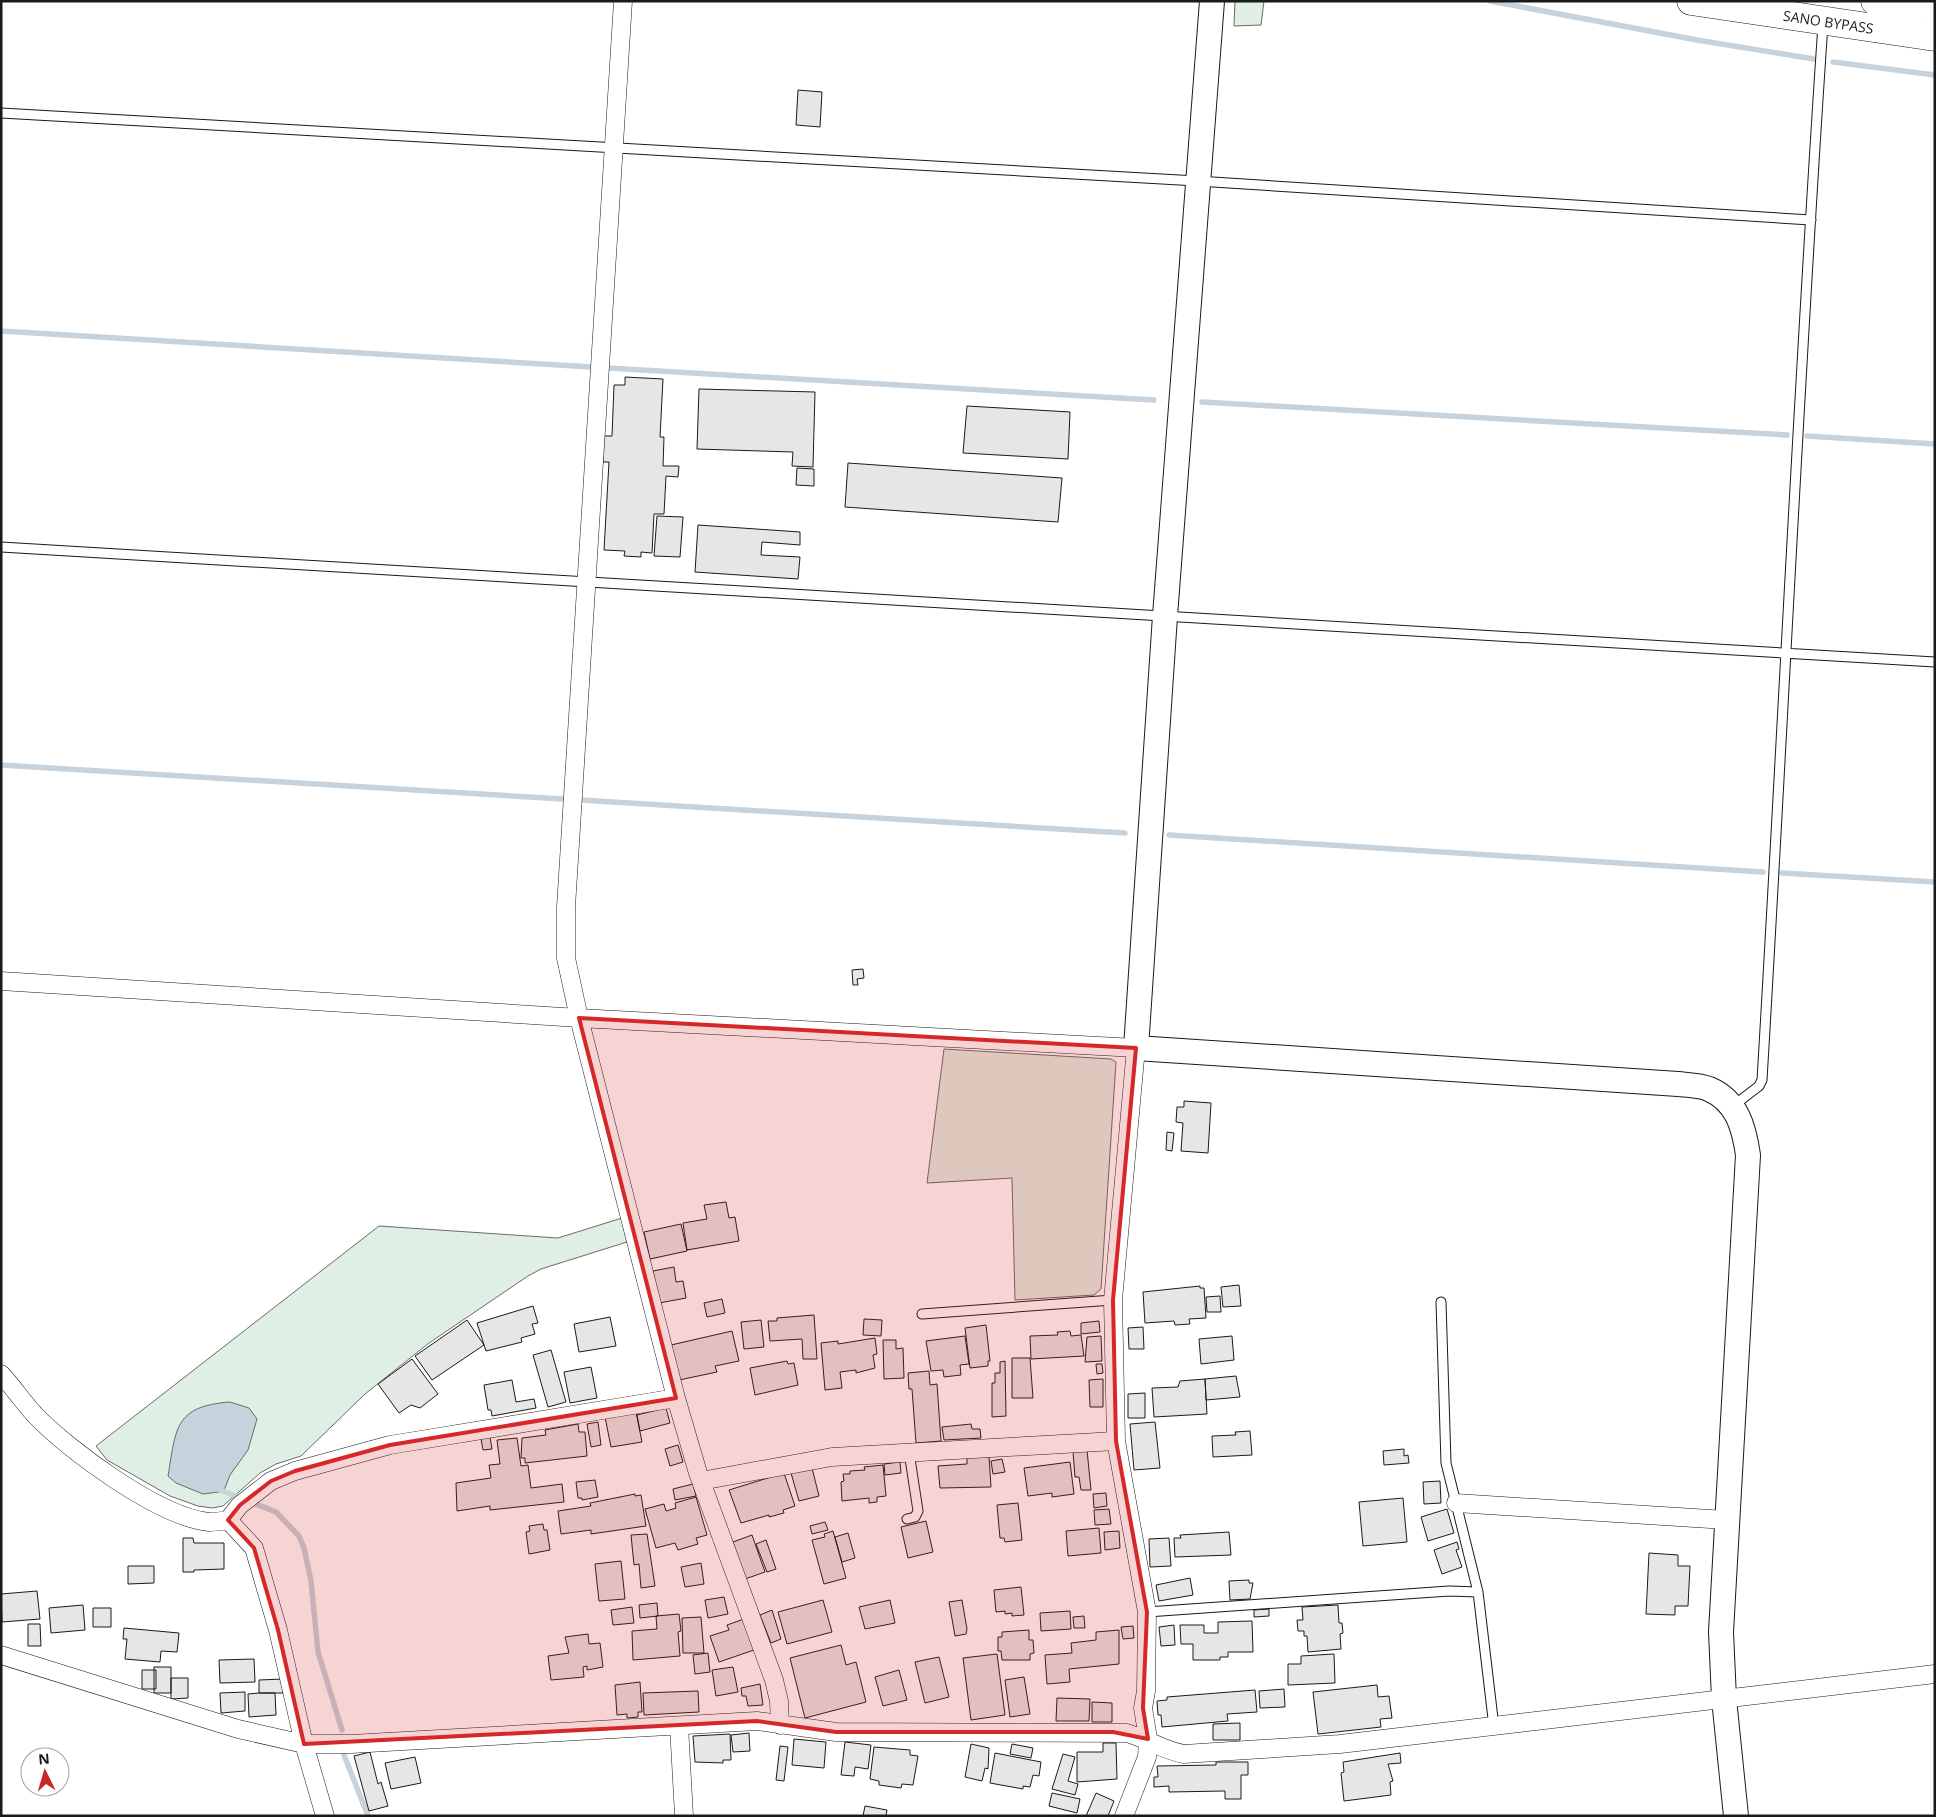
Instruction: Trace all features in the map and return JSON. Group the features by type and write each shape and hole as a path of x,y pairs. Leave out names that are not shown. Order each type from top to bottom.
{"highway":[{"name":"SANO BYPASS","path":"1691,1 1935,37"},
{"name":"SANO BYPASS","path":"1875,1 1935,9"}],"street":[{"path":"623,1 565,930 570,982 676,1398 700,1481 774,1680 779,1701 780,1725"},
{"path":"1124,1816 1147,1757 1148,1739 1143,1708 1146,1692 1147,1612 1116,1441 1113,1300 1136,1048 1165,616 1212,1"},
{"path":"1,982 579,1018 1136,1048 1678,1084 1708,1088 1734,1106 1745,1132 1748,1155 1721,1632 1724,1699 1736,1816"},
{"path":"1,1374 36,1415 100,1470 146,1497 191,1518 210,1522 228,1520 240,1505 270,1481 295,1471 390,1445 676,1398"},
{"path":"700,1481 832,1456 1116,1441"},
{"path":"1456,1503 1726,1520"},
{"path":"228,1520 254,1548 278,1630 304,1744 325,1816"},
{"path":"1,1655 238,1730 304,1744 351,1744 757,1721 844,1732 1127,1733 1148,1739 1173,1752 1184,1754 1340,1744 1935,1674"},
{"path":"679,1726 684,1816"}],"lane":[{"path":"1734,1106 1759,1086 1762,1080 1788,653 1797,441 1824,22"},
{"path":"1,113 1197,181 1811,220"},
{"path":"1,547 1935,662"},
{"path":"922,1314 1113,1300"},
{"path":"1441,1302 1446,1463 1478,1592 1494,1727"},
{"path":"906,1519 915,1517 918,1511 909,1452"},
{"path":"1147,1612 1449,1591 1478,1592"}],"highlighted area":[{"path":"579,1018 1136,1048 1113,1300 1116,1441 1147,1612 1143,1708 1148,1739 1113,1732 836,1732 757,1721 304,1744 278,1630 254,1548 228,1520 240,1505 271,1481 295,1471 390,1445 676,1398"}],"green space":[{"path":"1235,1 1264,1 1261,25 1234,26"},
{"path":"944,1049 1111,1059 1116,1062 1101,1289 1094,1295 1015,1300 1012,1178 927,1183"},
{"path":"622,1218 627,1242 541,1269 528,1276 429,1343 365,1394 301,1456 276,1464 260,1473 223,1506 212,1508 198,1506 170,1496 107,1460 96,1446 379,1226 558,1238"}],"shaded area":[{"path":"230,1402 249,1408 257,1419 248,1450 230,1475 225,1488 219,1492 203,1494 176,1483 168,1476 173,1445 181,1423 188,1415 198,1409 212,1404"}],"building":[{"path":"798,90 822,92 820,127 796,125"},
{"path":"625,377 663,379 660,437 664,437 663,466 679,466 678,477 666,476 664,514 654,514 652,553 641,552 641,557 624,556 625,551 604,550 609,462 603,462 604,436 612,436 614,385 625,385"},
{"path":"699,389 815,392 813,467 792,466 793,452 697,449"},
{"path":"967,406 1070,412 1068,459 963,453"},
{"path":"848,463 1062,478 1058,522 845,507"},
{"path":"797,468 814,469 814,486 796,485"},
{"path":"657,516 683,517 680,557 654,556"},
{"path":"698,525 800,532 800,545 762,542 761,555 800,557 798,579 695,572"},
{"path":"863,969 864,978 857,979 858,985 853,985 852,970"},
{"path":"1184,1101 1211,1103 1208,1153 1181,1151 1183,1123 1176,1122 1177,1107 1184,1107"},
{"path":"1167,1132 1174,1133 1172,1151 1166,1150"},
{"path":"726,1202 729,1218 735,1217 739,1241 687,1250 683,1223 707,1219 704,1205"},
{"path":"681,1224 687,1251 650,1259 644,1232"},
{"path":"674,1267 676,1282 683,1281 686,1298 659,1303 653,1271"},
{"path":"1239,1285 1241,1306 1223,1307 1221,1287"},
{"path":"1200,1286 1200,1288 1204,1288 1206,1318 1189,1319 1190,1324 1175,1325 1174,1321 1145,1323 1143,1292"},
{"path":"1220,1296 1221,1312 1207,1312 1206,1297"},
{"path":"722,1299 725,1313 707,1317 704,1303"},
{"path":"533,1306 538,1323 532,1324 535,1334 521,1338 522,1342 486,1351 477,1323"},
{"path":"814,1315 817,1359 803,1359 802,1339 770,1341 768,1321 777,1321 777,1318"},
{"path":"610,1317 616,1346 579,1352 574,1324"},
{"path":"864,1319 882,1320 881,1336 863,1335"},
{"path":"467,1320 484,1345 432,1380 415,1356"},
{"path":"761,1320 764,1347 744,1349 741,1322"},
{"path":"1099,1321 1100,1332 1081,1334 1081,1323"},
{"path":"986,1325 990,1361 988,1361 988,1366 970,1368 965,1328"},
{"path":"1143,1327 1144,1349 1129,1349 1128,1328"},
{"path":"732,1331 739,1361 715,1366 717,1372 679,1380 671,1345"},
{"path":"1070,1331 1071,1336 1081,1335 1084,1356 1031,1359 1030,1336 1058,1335 1057,1332"},
{"path":"965,1336 969,1364 960,1365 961,1375 944,1377 943,1370 931,1371 926,1341"},
{"path":"1101,1336 1102,1361 1085,1362 1087,1337"},
{"path":"1232,1336 1234,1360 1201,1364 1199,1339"},
{"path":"875,1338 877,1354 873,1355 875,1368 856,1373 856,1370 840,1372 842,1388 825,1390 821,1343 838,1341 838,1344"},
{"path":"883,1340 896,1340 896,1349 903,1348 904,1378 884,1379"},
{"path":"551,1350 566,1402 548,1407 533,1355"},
{"path":"1012,1358 1030,1358 1033,1398 1012,1398"},
{"path":"412,1359 438,1394 420,1408 411,1405 399,1413 378,1384"},
{"path":"787,1361 788,1364 794,1363 798,1385 755,1395 750,1368"},
{"path":"1005,1361 1006,1416 992,1417 992,1383 995,1383 995,1373 1000,1373 1000,1362"},
{"path":"1096,1364 1102,1364 1103,1373 1097,1374"},
{"path":"591,1367 597,1398 570,1403 564,1372"},
{"path":"929,1371 930,1385 937,1384 941,1441 916,1443 912,1389 909,1389 908,1373"},
{"path":"1236,1376 1240,1397 1206,1400 1205,1379"},
{"path":"1103,1379 1103,1407 1090,1407 1089,1380"},
{"path":"1205,1379 1207,1414 1154,1417 1152,1388 1178,1387 1180,1381"},
{"path":"512,1380 516,1402 534,1399 536,1408 492,1416 491,1410 488,1410 484,1385"},
{"path":"1145,1393 1145,1418 1128,1418 1128,1394"},
{"path":"666,1408 670,1423 640,1431 637,1415"},
{"path":"636,1412 642,1442 611,1447 605,1417"},
{"path":"598,1422 601,1445 591,1447 587,1424"},
{"path":"1155,1422 1160,1468 1134,1470 1130,1424"},
{"path":"578,1424 579,1432 585,1432 587,1456 525,1463 525,1458 521,1458 522,1438 546,1435 545,1430"},
{"path":"971,1424 972,1429 980,1429 981,1438 944,1440 942,1427"},
{"path":"1250,1431 1252,1455 1213,1457 1212,1436 1236,1435 1235,1432"},
{"path":"490,1437 492,1449 483,1450 481,1439"},
{"path":"517,1438 521,1466 528,1465 531,1488 562,1484 564,1502 490,1510 490,1506 457,1511 456,1483 491,1478 489,1465 500,1464 497,1440"},
{"path":"678,1445 683,1462 670,1466 665,1449"},
{"path":"1404,1449 1404,1456 1408,1455 1409,1463 1384,1465 1383,1451"},
{"path":"1087,1450 1091,1490 1081,1490 1079,1477 1075,1477 1073,1452"},
{"path":"989,1456 991,1487 940,1488 938,1466 967,1464 967,1458"},
{"path":"1002,1459 1005,1472 993,1474 991,1461"},
{"path":"900,1462 901,1473 885,1475 884,1464"},
{"path":"1070,1462 1074,1494 1052,1497 1052,1493 1028,1496 1024,1468"},
{"path":"883,1465 886,1496 877,1497 877,1502 869,1503 869,1498 842,1501 841,1482 844,1481 843,1474 850,1474 850,1471 865,1470 864,1467"},
{"path":"812,1468 819,1496 799,1501 791,1473"},
{"path":"784,1473 795,1506 783,1510 784,1513 741,1523 729,1490"},
{"path":"595,1480 598,1497 582,1500 582,1498 578,1498 576,1482"},
{"path":"1440,1481 1441,1503 1424,1504 1423,1482"},
{"path":"693,1484 696,1496 675,1500 673,1489"},
{"path":"1106,1493 1107,1506 1094,1508 1093,1494"},
{"path":"635,1494 635,1496 641,1495 646,1526 591,1534 591,1530 561,1534 558,1511 591,1506 590,1503"},
{"path":"696,1497 707,1535 696,1538 698,1544 678,1550 675,1543 656,1548 645,1509 664,1504 666,1511 676,1508 675,1503"},
{"path":"1403,1498 1407,1542 1363,1546 1359,1502"},
{"path":"1018,1503 1022,1540 1005,1542 1004,1538 1000,1538 997,1505"},
{"path":"1109,1509 1111,1524 1095,1525 1094,1510"},
{"path":"1447,1509 1454,1533 1428,1541 1421,1517"},
{"path":"926,1521 933,1552 908,1558 901,1527"},
{"path":"825,1522 828,1530 812,1534 810,1526"},
{"path":"543,1524 544,1530 547,1530 550,1550 529,1554 526,1532 530,1531 529,1526"},
{"path":"1099,1528 1101,1553 1068,1556 1066,1531"},
{"path":"833,1531 846,1578 824,1584 812,1540 825,1537 824,1534"},
{"path":"1119,1531 1120,1548 1105,1550 1104,1532"},
{"path":"1229,1532 1231,1555 1175,1557 1174,1538 1181,1538 1180,1535"},
{"path":"848,1533 855,1558 842,1562 835,1537"},
{"path":"647,1534 655,1586 641,1588 639,1564 634,1565 631,1535"},
{"path":"752,1535 765,1572 745,1579 733,1542"},
{"path":"183,1538 193,1538 194,1543 224,1543 224,1569 183,1572"},
{"path":"1169,1538 1171,1566 1150,1567 1149,1539"},
{"path":"766,1540 776,1569 767,1572 756,1544"},
{"path":"1457,1542 1459,1549 1456,1550 1462,1567 1442,1574 1434,1550"},
{"path":"1649,1553 1678,1555 1678,1566 1690,1566 1688,1606 1675,1606 1675,1615 1646,1614"},
{"path":"621,1561 625,1599 599,1601 595,1564"},
{"path":"701,1563 704,1584 685,1587 681,1567"},
{"path":"128,1566 154,1566 154,1583 128,1584"},
{"path":"1190,1578 1193,1595 1159,1601 1156,1585"},
{"path":"1249,1580 1249,1583 1253,1583 1250,1599 1230,1600 1229,1581"},
{"path":"1021,1587 1024,1615 1012,1616 1012,1613 1005,1614 1005,1611 996,1612 994,1590"},
{"path":"37,1591 40,1619 2,1622 1,1594"},
{"path":"724,1597 728,1614 708,1618 705,1600"},
{"path":"823,1600 832,1632 787,1644 778,1612"},
{"path":"890,1600 895,1623 865,1629 859,1607"},
{"path":"962,1600 967,1629 966,1634 955,1636 949,1602"},
{"path":"657,1603 658,1616 640,1618 639,1605"},
{"path":"83,1605 85,1630 51,1633 49,1608"},
{"path":"1338,1605 1339,1623 1342,1623 1343,1633 1340,1634 1341,1649 1308,1652 1307,1636 1304,1636 1304,1631 1298,1631 1297,1620 1303,1620 1302,1607"},
{"path":"632,1607 634,1623 613,1625 611,1610"},
{"path":"93,1608 111,1608 111,1627 93,1627"},
{"path":"1269,1609 1269,1616 1254,1617 1254,1610"},
{"path":"772,1610 781,1639 771,1643 760,1615"},
{"path":"1070,1611 1071,1629 1041,1631 1040,1613"},
{"path":"679,1614 681,1631 678,1632 680,1656 633,1660 632,1631 657,1629 656,1616"},
{"path":"1084,1616 1085,1628 1074,1628 1073,1617"},
{"path":"701,1617 704,1653 683,1653 682,1618"},
{"path":"744,1619 754,1650 719,1662 710,1636 729,1630 727,1625"},
{"path":"1252,1621 1253,1652 1228,1652 1228,1657 1220,1657 1220,1660 1193,1660 1193,1644 1181,1644 1180,1625 1204,1625 1204,1633 1218,1633 1218,1622"},
{"path":"28,1624 40,1624 41,1646 28,1646"},
{"path":"1174,1625 1175,1645 1161,1646 1159,1627"},
{"path":"1133,1626 1134,1638 1123,1639 1121,1627"},
{"path":"124,1628 179,1633 177,1652 161,1651 160,1662 125,1659 127,1639 123,1639"},
{"path":"1029,1630 1029,1640 1033,1640 1034,1653 1030,1654 1030,1660 1002,1660 1001,1651 998,1651 998,1637 1002,1637 1002,1632"},
{"path":"1119,1630 1119,1664 1069,1669 1070,1682 1047,1684 1045,1655 1072,1653 1071,1643 1096,1640 1096,1632"},
{"path":"588,1634 589,1644 600,1643 603,1667 587,1670 587,1666 583,1667 584,1677 551,1680 548,1656 569,1653 565,1637"},
{"path":"841,1645 846,1665 856,1662 866,1702 805,1718 790,1658"},
{"path":"708,1653 710,1672 695,1674 693,1655"},
{"path":"997,1654 1005,1715 971,1720 963,1658"},
{"path":"1334,1654 1335,1683 1288,1685 1288,1664 1301,1664 1301,1656"},
{"path":"939,1657 949,1697 925,1703 915,1662"},
{"path":"254,1659 255,1682 220,1683 219,1660"},
{"path":"154,1667 171,1667 171,1693 154,1693"},
{"path":"733,1667 738,1692 716,1696 712,1670"},
{"path":"142,1670 156,1670 156,1689 142,1689"},
{"path":"899,1670 907,1700 883,1706 875,1677"},
{"path":"1024,1677 1030,1714 1010,1717 1005,1680"},
{"path":"171,1678 188,1678 188,1698 171,1699"},
{"path":"283,1679 283,1693 259,1693 259,1680"},
{"path":"640,1682 642,1712 638,1712 638,1717 627,1718 627,1714 617,1715 615,1685"},
{"path":"760,1684 763,1705 748,1706 746,1696 742,1696 741,1688"},
{"path":"1377,1685 1378,1697 1389,1696 1392,1718 1380,1719 1381,1727 1318,1734 1313,1692"},
{"path":"1284,1689 1285,1707 1260,1708 1259,1691"},
{"path":"1255,1690 1257,1712 1227,1714 1228,1721 1162,1727 1161,1715 1158,1715 1157,1701 1167,1700 1167,1697"},
{"path":"698,1691 699,1712 644,1715 643,1693"},
{"path":"245,1692 245,1711 221,1713 220,1693"},
{"path":"275,1693 276,1715 249,1717 248,1694"},
{"path":"1057,1698 1090,1699 1089,1721 1056,1721"},
{"path":"1092,1702 1112,1703 1112,1722 1092,1722"},
{"path":"1240,1723 1240,1740 1213,1740 1213,1724"},
{"path":"749,1733 750,1751 733,1752 731,1735"},
{"path":"730,1734 731,1760 723,1760 723,1763 695,1762 693,1736"},
{"path":"794,1739 826,1742 824,1768 792,1765"},
{"path":"845,1742 871,1745 868,1769 855,1767 854,1776 841,1775"},
{"path":"1103,1743 1116,1743 1117,1779 1077,1782 1077,1752 1103,1752"},
{"path":"971,1744 989,1748 988,1769 985,1768 982,1781 965,1777"},
{"path":"1012,1744 1033,1748 1031,1758 1010,1754"},
{"path":"780,1746 788,1747 784,1781 776,1780"},
{"path":"874,1747 910,1750 910,1755 918,1756 913,1785 902,1784 901,1788 879,1785 879,1781 870,1779"},
{"path":"370,1752 378,1784 381,1782 388,1806 369,1811 354,1756"},
{"path":"995,1753 1041,1762 1039,1776 1033,1775 1030,1787 1023,1786 1023,1789 990,1783"},
{"path":"1400,1753 1401,1763 1388,1764 1393,1781 1390,1782 1391,1795 1344,1801 1341,1773 1344,1772 1343,1762"},
{"path":"1063,1754 1075,1757 1068,1781 1078,1784 1075,1795 1052,1789"},
{"path":"415,1757 421,1783 391,1789 385,1763"},
{"path":"1216,1762 1248,1762 1248,1775 1241,1775 1241,1799 1225,1799 1225,1791 1169,1792 1169,1786 1154,1787 1154,1777 1158,1777 1157,1766 1216,1765"},
{"path":"1052,1793 1080,1799 1077,1813 1049,1806"},
{"path":"1096,1793 1114,1801 1108,1816 1086,1816"},
{"path":"865,1806 887,1810 886,1816 863,1816"}],"waterway":[{"path":"1490,1 1697,40 1814,59"},
{"path":"1833,62 1935,75"},
{"path":"1,331 592,367"},
{"path":"608,368 1154,400"},
{"path":"1202,402 1787,435"},
{"path":"1807,436 1935,444"},
{"path":"1,765 563,799"},
{"path":"580,800 1125,833"},
{"path":"1169,835 1763,872"},
{"path":"1782,873 1935,882"},
{"path":"216,1486 218,1489 276,1512 299,1536 304,1548 311,1581 318,1652 342,1730"},
{"path":"344,1755 368,1816"}]}
